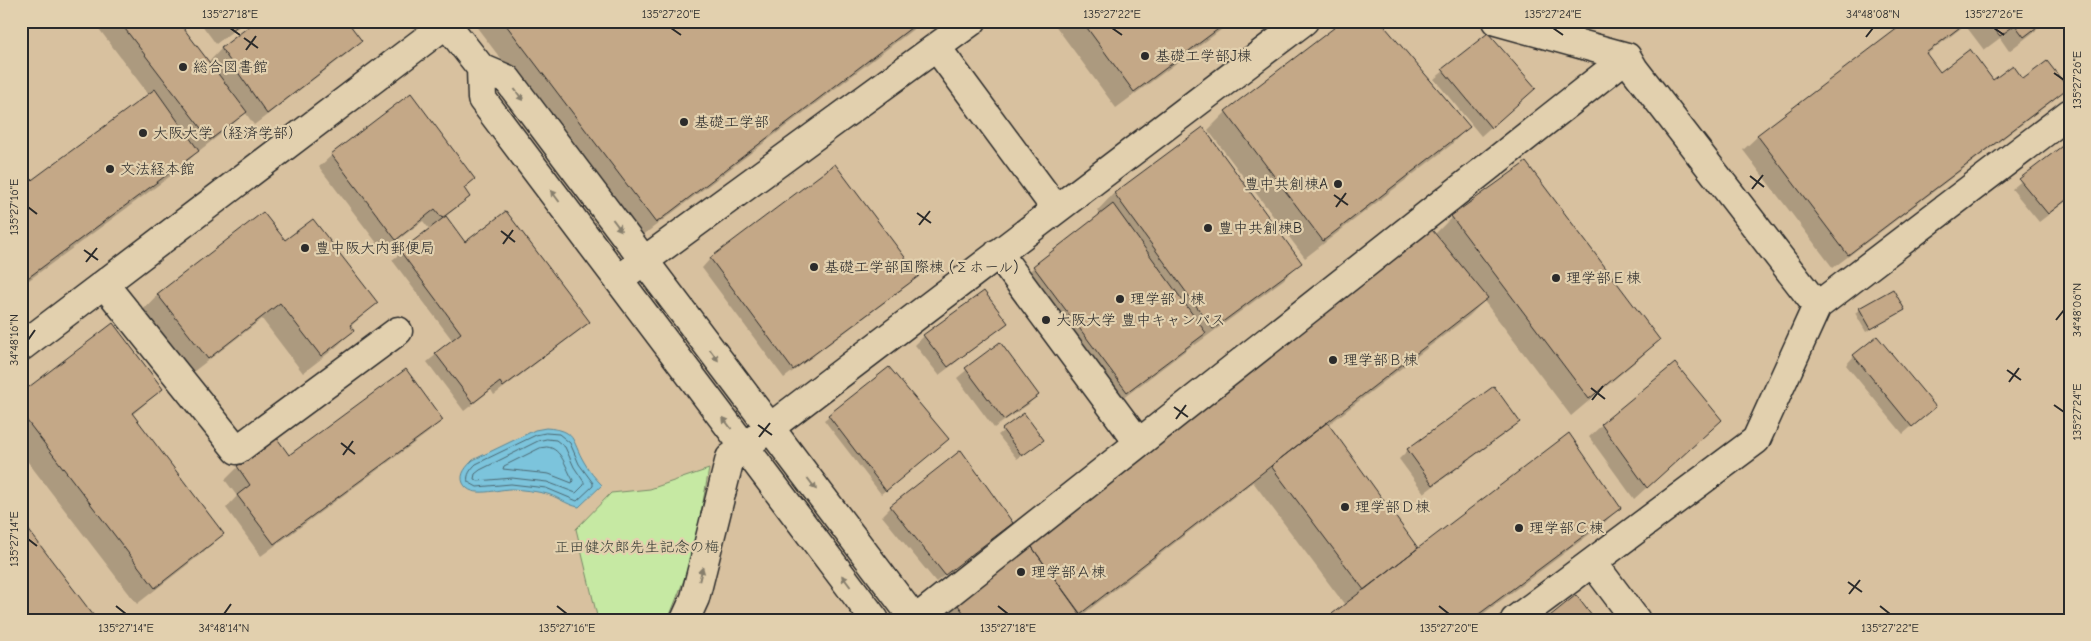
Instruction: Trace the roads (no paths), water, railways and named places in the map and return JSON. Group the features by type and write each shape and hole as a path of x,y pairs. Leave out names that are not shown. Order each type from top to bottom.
{"street":[{"path":"618,280 972,21"},
{"path":"685,620 695,598 730,458 1304,21"},
{"path":"1496,21 1627,58 1817,306"},
{"path":"21,347 445,22 480,68 507,80 915,620 1138,442 1627,58"},
{"path":"937,48 1056,209"},
{"path":"480,68 482,99 875,620"},
{"path":"1515,620 1756,440 1817,306 2070,113"},
{"path":"998,253 1138,442"},
{"path":"104,284 237,450 398,330"},
{"path":"1593,563 1636,620"}],"water":[{"path":"546,428 563,431 572,438 588,468 602,485 579,507 543,493 513,489 479,492 472,491 463,483 463,473 473,460 535,430"}],"place":[{"name":"基礎工学部J棟","path":"1145,56"},
{"name":"総合図書館","path":"183,67"},
{"name":"基礎工学部","path":"684,122"},
{"name":"大阪大学（経済学部）","path":"143,133"},
{"name":"文法経本館","path":"110,169"},
{"name":"豊中共創棟A","path":"1338,184"},
{"name":"豊中共創棟B","path":"1208,228"},
{"name":"豊中阪大内郵便局","path":"305,248"},
{"name":"基礎工学部国際棟 (Σホール)","path":"814,267"},
{"name":"理学部Ｅ棟","path":"1556,278"},
{"name":"理学部Ｊ棟","path":"1120,299"},
{"name":"大阪大学 豊中キャンパス","path":"1046,320"},
{"name":"理学部Ｂ棟","path":"1333,360"},
{"name":"理学部Ｄ棟","path":"1345,507"},
{"name":"理学部Ｃ棟","path":"1519,528"},
{"name":"理学部Ａ棟","path":"1021,572"}],"park label":[{"name":"正田健次郎先生記念の梅","path":"637,547"}]}
